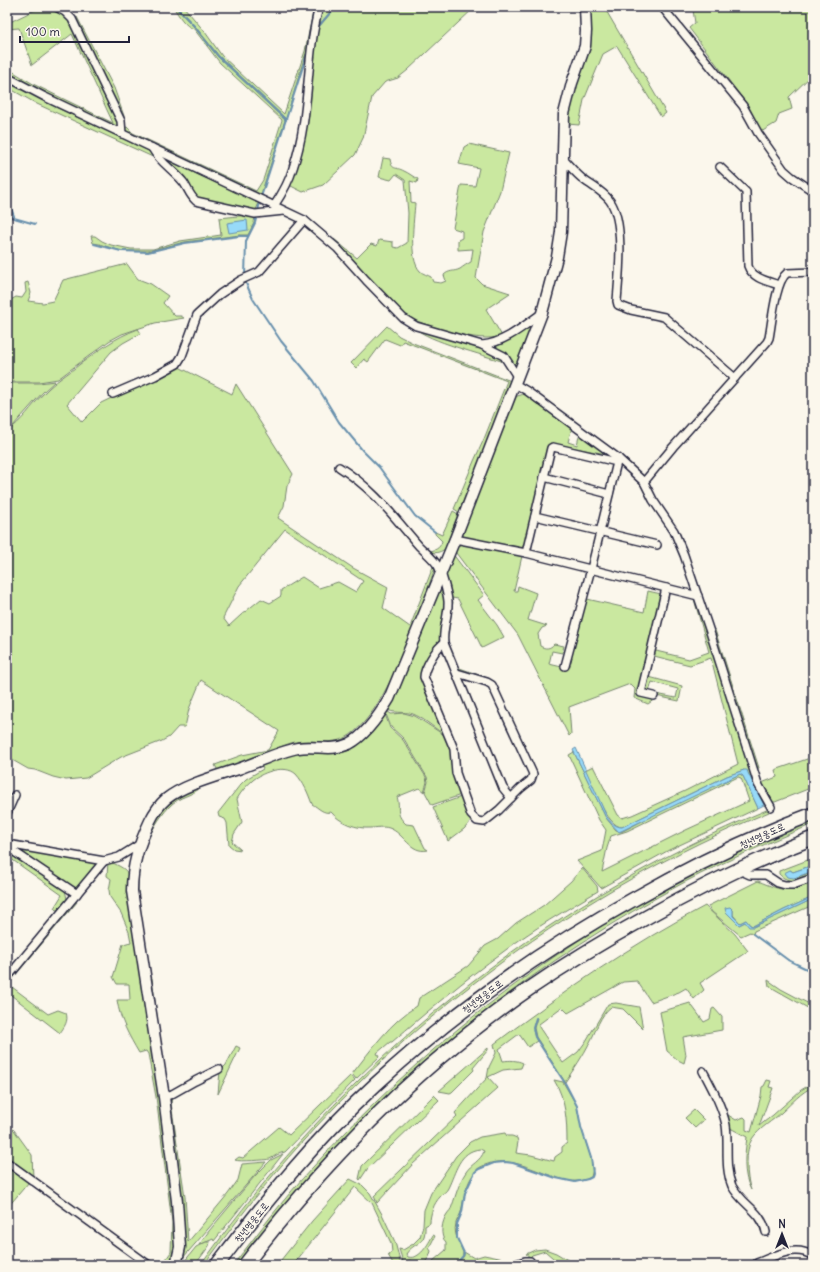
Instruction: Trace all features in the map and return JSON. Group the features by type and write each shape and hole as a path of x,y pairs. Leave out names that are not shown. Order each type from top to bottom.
{"highway":[{"name":"청년영웅도로","path":"217,1265 291,1173 332,1128 374,1086 418,1046 465,1008 516,970 569,936 660,884 729,849 813,814"},
{"path":"245,1265 308,1187 389,1102 433,1063 479,1026 529,989 581,955 684,896 813,838"}],"street":[{"path":"56,7 66,12 72,19 121,121 122,134"},
{"path":"274,206 286,186 298,153 304,119 313,33 319,7"},
{"path":"176,1265 180,1247 178,1212 164,1097 133,895 134,868 140,844 159,806 166,799 184,789 292,750 307,747 333,749 348,744 359,737 377,718 389,699 455,540 542,313 559,247 564,114 572,83 585,46 586,7"},
{"path":"662,7 743,106 758,133 784,170 792,177 813,190"},
{"path":"7,77 45,97 304,220 337,248 403,318 416,326 482,344 504,356 516,381 527,391 618,460 644,482 653,500 678,539 698,596 758,784 771,807"},
{"path":"152,148 157,157 183,182 191,196 196,201 256,214 284,211"},
{"path":"562,158 584,180 599,189 611,202 614,208 617,219 620,248 618,305 630,310 664,317 735,378"},
{"path":"720,167 746,192 749,271 754,276 779,285"},
{"path":"113,394 155,376 177,364 182,356 197,315 220,294 258,272 304,220"},
{"path":"644,482 769,338 779,285 784,275 787,273 813,272"},
{"path":"482,344 490,344 498,341 526,325 542,313"},
{"path":"526,553 551,448 553,446 618,460"},
{"path":"566,666 618,460"},
{"path":"339,467 356,478 386,506 437,565 441,573 448,601 444,643 503,788 511,798"},
{"path":"544,477 609,494"},
{"path":"535,516 657,544"},
{"path":"455,540 526,553 698,596"},
{"path":"654,696 641,694 666,588"},
{"path":"444,643 439,646 425,671 424,677 454,749 456,773 471,815 477,821 484,822 532,779 532,770 492,685 487,682 457,673"},
{"path":"7,813 15,795"},
{"path":"7,844 104,861 119,856 140,844"},
{"path":"7,848 76,894"},
{"path":"7,978 104,861"},
{"path":"739,870 750,875 766,875 784,885 793,885 813,878"},
{"path":"164,1097 219,1070"},
{"path":"703,1071 717,1098 724,1120 730,1181 740,1198 763,1220 766,1232"},
{"path":"7,1162 149,1265"},
{"path":"757,1263 780,1254 796,1250 804,1251 813,1256"},
{"path":"513,1265 520,1262 530,1261"}],"green space":[{"path":"41,7 58,11 71,24 118,124 118,129 25,84 7,73 7,68 35,85 113,123 72,34 32,65 19,28 7,29 7,21 8,23"},
{"path":"173,7 175,7 194,27 218,57 285,120 260,197 130,135 124,128 127,127 133,133 256,191 263,180 282,120 220,63 194,29 190,28 185,23"},
{"path":"177,7 184,7 205,32 222,56 284,114 305,51 314,7 317,7 308,52 304,59 286,119 219,56 195,26"},
{"path":"320,7 335,7 317,28 314,52 318,28 336,7 475,7 408,70 398,78 385,82 372,97 363,138 355,155 323,185 303,192 289,185 301,150 312,52"},
{"path":"589,7 604,7 666,113 661,117 617,46 603,54 584,100 579,125 567,124 568,112"},
{"path":"694,7 813,7 813,74 789,97 792,109 779,114 776,123 761,132 749,107 689,28 695,23"},
{"path":"77,17 114,88 124,116 123,123 75,23"},
{"path":"7,81 51,105 151,152 157,159 37,104 7,87"},
{"path":"469,144 509,153 500,191 484,232 476,278 482,284 510,293 486,309 502,336 492,338 480,338 452,333 404,315 332,241 334,239 357,258 371,244 377,246 379,240 393,242 393,247 398,248 407,243 408,213 405,180 396,174 391,180 379,177 383,158 390,159 394,168 406,172 418,179 417,183 410,181 411,202 415,203 413,248 416,265 421,272 431,277 433,282 441,283 446,281 444,275 446,273 460,269 471,262 473,249 458,250 458,240 462,238 462,231 453,228 461,185 475,186 479,168 459,164 464,147"},
{"path":"158,156 259,203 255,212 198,198"},
{"path":"248,215 255,216 254,223 248,235 185,242 148,251 121,251 93,243 91,236 95,236 111,245 131,249 153,249 180,241 221,235 219,218"},
{"path":"127,264 138,279 151,284 168,296 163,303 175,316 181,316 184,318 155,323 122,334 109,341 58,379 39,382 7,382 7,302 16,297 22,298 26,292 25,283 28,282 31,293 28,301 43,303 53,301 63,280"},
{"path":"536,319 514,370 497,349 496,345"},
{"path":"387,326 399,336 413,343 511,381 459,512 454,509 507,381 403,341 400,345 385,339 368,362 364,359 356,368 351,363"},
{"path":"415,328 493,352 499,355 504,362 444,343 422,333"},
{"path":"138,329 141,333 111,352 67,404 82,422 101,403 179,367 232,394 236,384 293,474 287,486 284,506 278,518 353,568 388,587 383,608 410,627 434,564 436,565 411,634 387,687 373,710 358,728 343,739 331,742 295,742 218,771 215,765 242,755 268,750 279,731 201,680 189,709 185,727 178,727 169,737 162,741 121,757 86,778 66,780 53,777 28,769 7,757 7,431 22,418 48,389 101,349 129,332","holes":["285,529 363,581 356,592 338,582 319,588 302,577 281,590 281,596 270,603 261,599 229,626 223,618 239,586"]},
{"path":"55,381 43,392 13,426 7,430 7,383 39,383"},
{"path":"524,394 530,395 572,427 568,442 577,445 581,434 606,454 550,443 523,550 460,538 514,397"},
{"path":"453,511 458,514 445,549 436,553 427,551 434,550 440,546 442,541 435,534 435,532 442,535"},
{"path":"462,544 522,556 514,591 517,591 518,586 536,593 528,620 547,626 542,628 538,634 540,646 549,648 554,644 564,646 562,653 552,651 549,664 566,668 587,599 644,612 648,591 661,594 637,694 655,699 648,704 634,698 635,689 630,684 569,707 571,734 569,736 518,635 453,549"},
{"path":"452,553 484,595 478,600 504,637 482,648 458,599 452,598 453,602 447,641 456,665 445,640 450,604 444,577"},
{"path":"440,587 443,591 445,604 442,634 423,672 446,734 442,733 413,714 385,709"},
{"path":"694,599 696,600 767,804 764,805 744,770 727,776 622,827 616,825 605,812 595,794 585,770 593,766 618,815 622,818 685,791 738,764 711,658 690,665 654,656 649,677 682,686 679,701 656,696 656,694 676,698 678,689 652,682 649,692 644,691 652,650 689,659 709,652"},
{"path":"712,630 715,630 759,768 755,769"},
{"path":"457,667 495,682 513,722 494,685 458,669"},
{"path":"384,709 391,714 404,713 415,716 444,735 452,749 461,795 432,805 425,792 428,782 427,777 404,739 391,727"},
{"path":"384,711 390,728 403,740 426,777 427,782 424,792 419,788 397,797 400,817 406,824 414,825 425,848 428,850 416,849 399,834 389,828 365,828 354,826 339,819 331,812 321,810 312,804 306,788 296,774 291,771 280,769 257,777 240,794 237,799 242,822 234,834 232,842 241,850 234,849 229,845 227,823 225,819 219,817 218,813 246,779 263,769 261,764 298,751 336,753 347,751 363,738"},
{"path":"574,752 606,818 616,830 621,832 665,809 740,774 743,776 758,808 669,850 601,888 577,861 602,851 606,830 599,820 569,755","holes":["738,777 741,778 749,801 686,830 602,872 611,836 627,831"]},
{"path":"813,757 813,787 772,802 759,784 777,777 775,770"},
{"path":"202,786 198,790 173,803 162,816 155,826 145,847 139,869 138,893 144,947 148,971 152,978 164,1069 169,1094 166,1093 161,1073 141,936 136,890 136,872 138,859 146,834 158,815 173,798"},
{"path":"461,797 473,819 464,829 448,841 433,807"},
{"path":"769,809 769,812 699,843 631,879 565,919 501,963 440,1010 382,1061 327,1115 276,1172 248,1206 204,1265 201,1265 257,1192 318,1122 383,1057 453,997 527,942 604,892 685,847"},
{"path":"813,820 813,824 717,866 632,912 530,978 482,1014 434,1053 346,1136 296,1191 238,1265 233,1265 292,1191 354,1124 396,1083 486,1006 533,971 632,907 716,862"},
{"path":"14,847 95,862 96,864 75,890 72,890"},
{"path":"7,852 65,890 67,899 59,909 56,910 54,908 62,895 7,856"},
{"path":"813,858 813,865 793,872 790,870 798,877 813,871 813,874 800,879 791,880 779,874 779,871"},
{"path":"108,862 124,869 128,875 142,992 167,1152 176,1244 171,1265 162,1265 171,1252 172,1222 156,1097 148,1054 146,1051 139,1053 128,1034 120,1014 117,1000 130,1000 129,984 117,984 113,977 123,944 131,942 129,932 121,913 110,897 109,890 111,879 107,876"},
{"path":"582,868 597,886 598,891 526,935 474,974 377,1053 379,1057 356,1079 352,1074 366,1056 398,1020 417,1006 419,998 468,966 485,946 498,939 516,923 544,905 571,881"},
{"path":"758,881 780,889 797,888 813,882 813,897 753,926 746,920 740,923 733,915 733,910 726,912 739,925 745,922 753,927 813,899 813,905 754,931 753,934 750,932 741,936 712,912 708,906"},
{"path":"75,900 77,902 8,984 48,1014 58,1010 66,1013 66,1021 60,1033 7,992 7,981"},
{"path":"705,906 735,934 748,951 700,983 704,990 694,999 686,988 651,1002 637,981 623,982 568,1013 562,1007 539,1024 539,1027 563,1063 578,1052 608,1004 616,1003 639,1007 643,1029 623,1009 611,1007 604,1014 584,1052 565,1082 536,1037 534,1028 534,1035 537,1041 528,1047 519,1034 499,1049 503,1061 513,1060 521,1062 523,1063 521,1068 503,1070 488,1077 498,1088 413,1164 377,1203 374,1196 457,1116 455,1113 487,1078 489,1067 496,1053 494,1044 597,970 677,921"},
{"path":"768,980 781,989 813,1006 813,1011 769,986"},
{"path":"690,1003 704,1022 710,1019 712,1009 714,1008 722,1017 722,1030 683,1037 686,1055 684,1063 667,1051 660,1012"},
{"path":"236,1046 240,1048 218,1094 220,1071 226,1065"},
{"path":"488,1048 473,1068 474,1070 452,1092 439,1091"},
{"path":"351,1075 355,1080 285,1152 270,1159 247,1161 235,1160 239,1157 243,1158 279,1127 289,1135"},
{"path":"554,1080 563,1082 577,1106 581,1127 591,1158 593,1169 591,1177 580,1181 567,1180 513,1163 499,1162 479,1168 469,1181 461,1213 455,1228 463,1256 454,1265 432,1265 433,1261 446,1250 446,1242 442,1236 443,1224 445,1217 452,1207 461,1180 468,1169 481,1157 484,1151 480,1149 473,1151 467,1154 459,1163 447,1189 434,1205 430,1223 425,1226 424,1237 406,1254 408,1257 412,1257 420,1254 433,1235 435,1236 429,1248 431,1251 429,1257 424,1264 415,1265 410,1260 406,1265 404,1265 399,1249 403,1250 413,1244 420,1237 423,1226 424,1210 431,1193 456,1156 470,1142 480,1137 505,1133 507,1136 517,1138 518,1142 516,1153 554,1161 555,1157 562,1152 562,1147 567,1143 566,1119 561,1095"},
{"path":"767,1080 771,1081 769,1087 773,1088 759,1126 801,1090 813,1083 813,1087 801,1095 758,1131 752,1139 747,1156 748,1178 751,1190 748,1184 745,1170 747,1137 727,1128 724,1115 728,1115 736,1120 744,1117 746,1119 746,1130 751,1132 762,1087"},
{"path":"434,1095 439,1100 368,1168 360,1180 362,1166"},
{"path":"168,1098 172,1098 171,1103 185,1197 188,1242 238,1180 242,1164 266,1162 182,1259"},
{"path":"694,1110 704,1120 695,1128 685,1118"},
{"path":"7,1124 14,1130 32,1155 33,1178 7,1159"},
{"path":"283,1154 214,1241 213,1239 199,1245 254,1177 271,1160"},
{"path":"7,1166 29,1182 7,1208"},
{"path":"350,1179 362,1185 370,1193 395,1242 401,1265 394,1265 388,1255 392,1252 391,1243 372,1203 355,1187 293,1265 277,1265 312,1221"},
{"path":"206,1242 210,1242 209,1246 195,1265 179,1265 184,1262 196,1247"},
{"path":"545,1249 556,1253 576,1265 561,1265 545,1251 530,1257 526,1254 535,1250"},
{"path":"464,1252 474,1258 484,1255 509,1260 504,1265 488,1265 483,1260 475,1265 456,1265 464,1256"}],"water":[{"path":"247,220 248,230 229,233 227,223"},
{"path":"576,748 607,817 617,826 622,827 727,776 744,770 747,770 764,805 758,808 743,776 740,774 619,832 606,818 573,750"},
{"path":"813,865 813,871 794,878 787,877 784,873 790,870 793,872"},
{"path":"813,897 813,899 753,927 749,927 745,922 739,925 726,912 725,908 730,907 733,910 733,916 740,923 746,920 753,926"}],"waterway":[{"path":"176,7 194,26 218,56 286,120"},
{"path":"318,27 335,7"},
{"path":"261,197 307,54"},
{"path":"7,199 14,218"},
{"path":"245,277 246,241 255,223 260,202"},
{"path":"7,216 35,224"},
{"path":"94,244 121,251 148,252 185,243 248,236"},
{"path":"245,281 253,299 281,341 314,381 339,422 363,451 379,467 415,516 435,532"},
{"path":"753,934 788,960 813,972"},
{"path":"455,1265 464,1253 457,1238 457,1224 462,1212 465,1193 475,1172 479,1169 494,1163 513,1163 556,1178 575,1182 588,1179 592,1177 593,1174 591,1158 581,1127 577,1106 565,1083 535,1037 533,1028 536,1018"}]}
